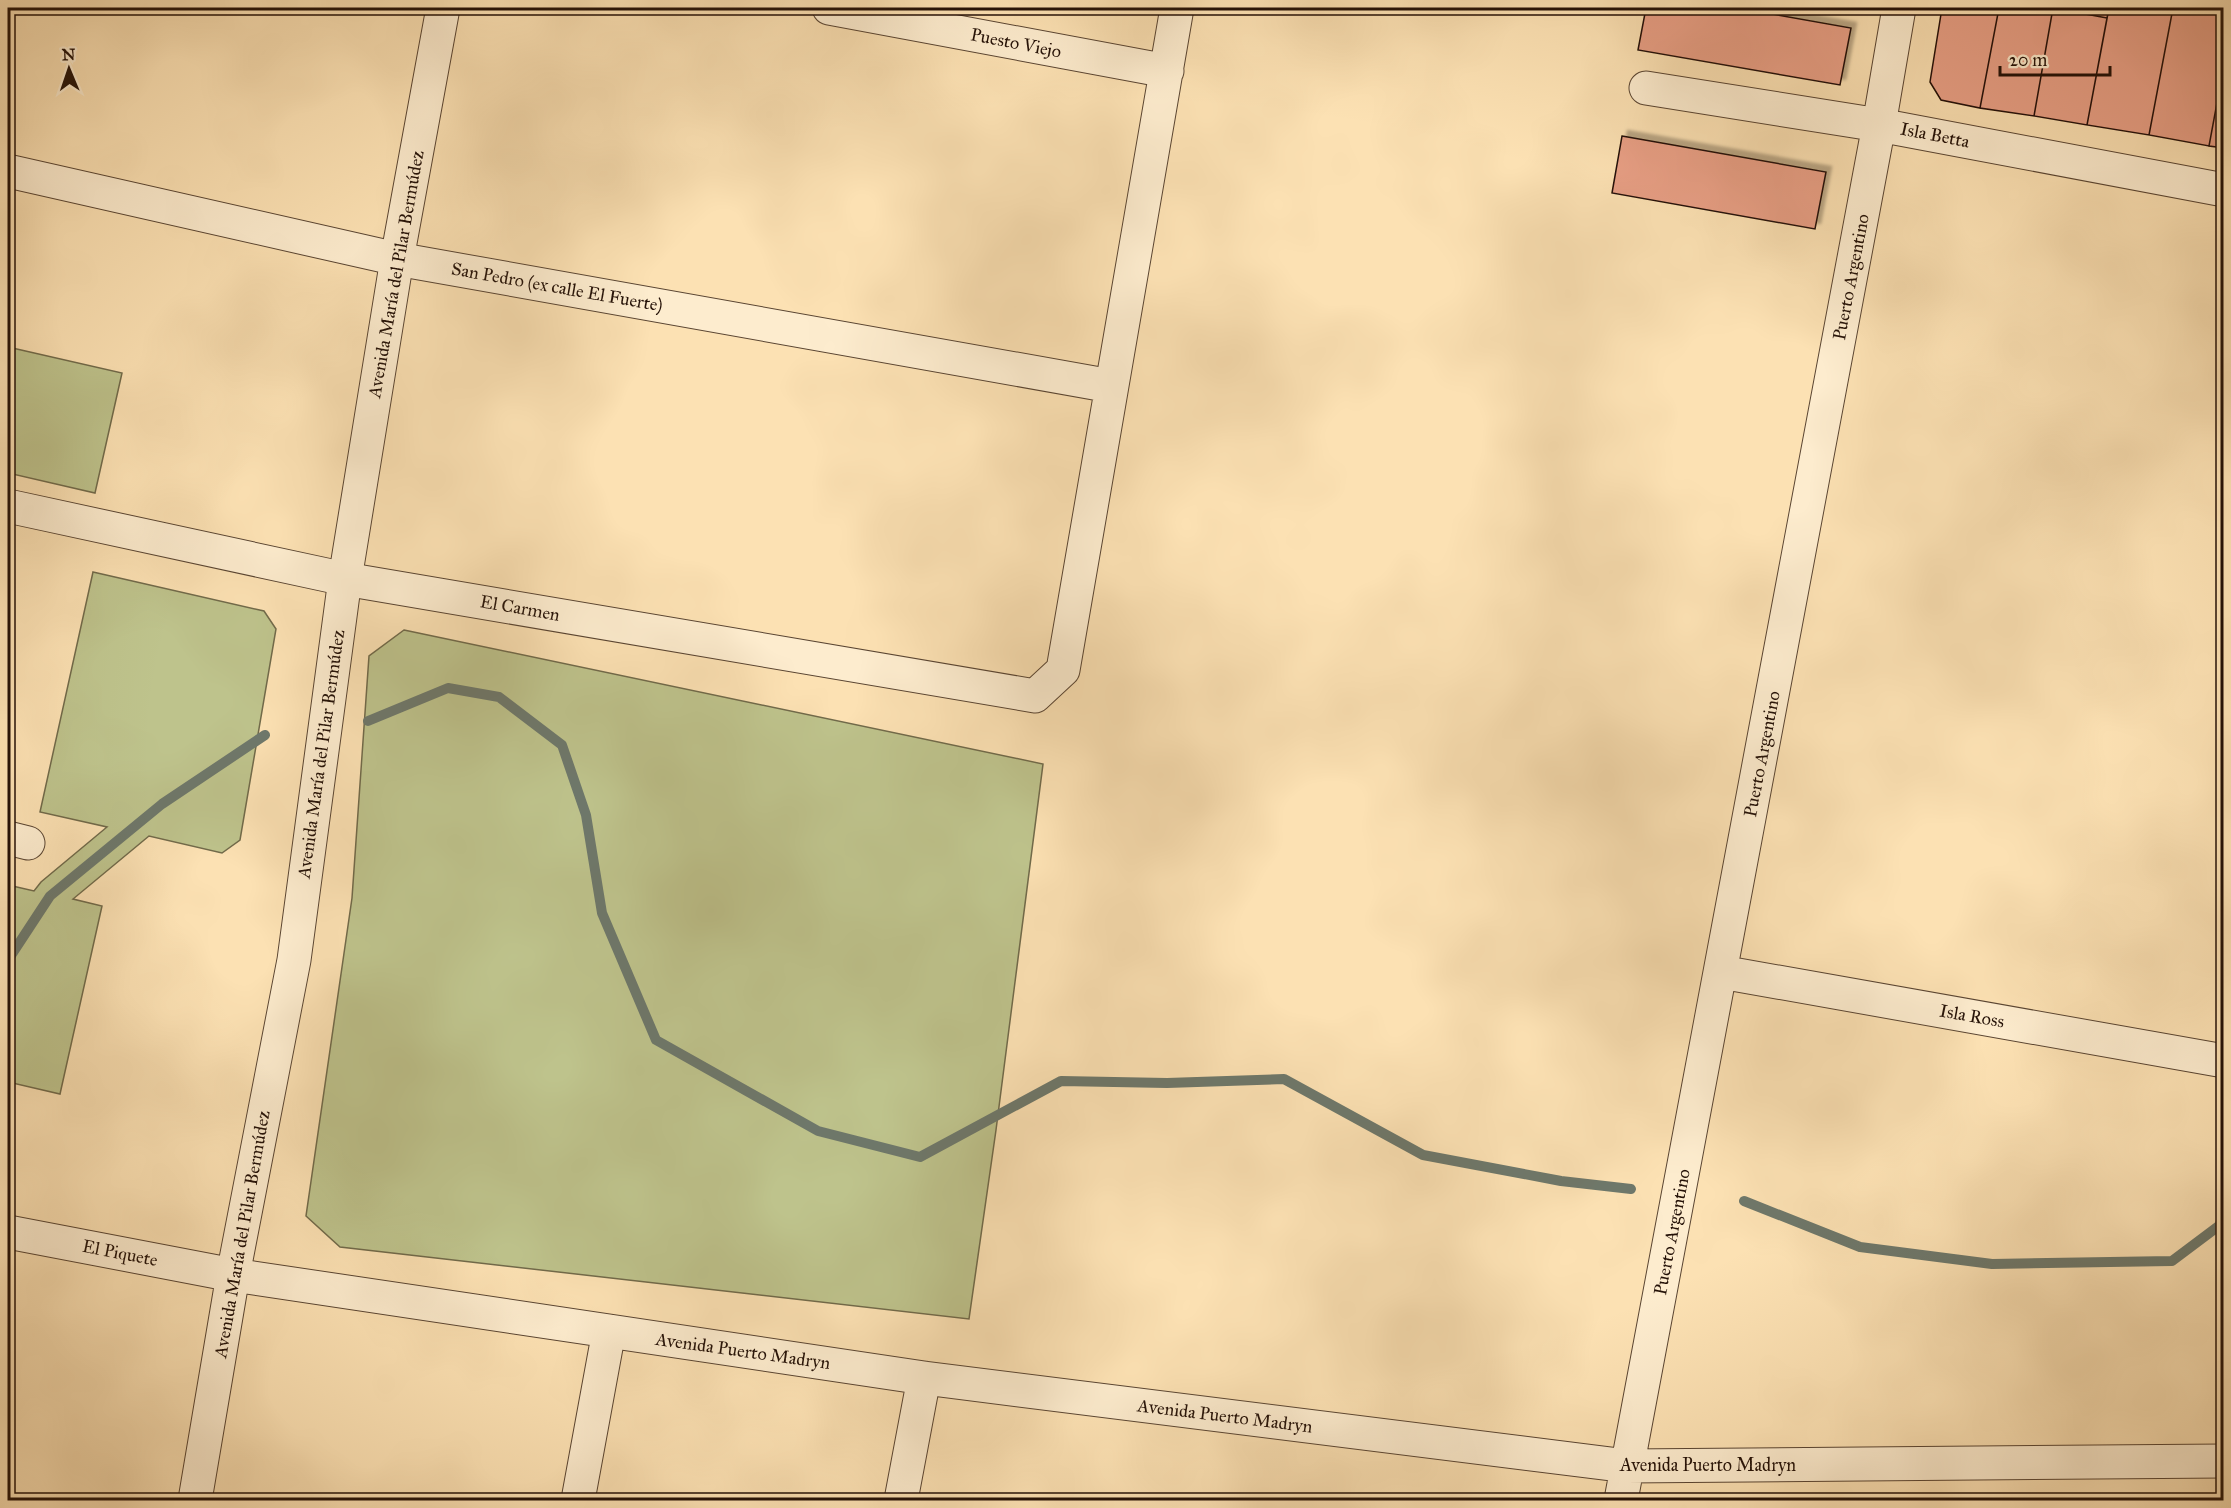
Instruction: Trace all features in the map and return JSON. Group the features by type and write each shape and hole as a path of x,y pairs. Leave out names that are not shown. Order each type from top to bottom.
{"street":[{"name":"Avenida María del Pilar Bermúdez","path":"195,1500 233,1275 294,960 345,579 397,259 443,8"},
{"name":"Puesto Viejo","path":"829,8 1167,71"},
{"path":"1111,386 1177,8"},
{"name":"Puerto Argentino","path":"1621,1500 1899,8"},
{"name":"Isla Betta","path":"1646,88 1879,125 2223,190"},
{"name":"San Pedro (ex calle El Fuerte)","path":"8,171 397,259 1111,386"},
{"name":"El Carmen","path":"8,506 345,579 1035,696 1063,670 1111,386"},
{"name":"Isla Ross","path":"1721,972 2223,1061"},
{"name":"El Piquete","path":"8,1232 233,1275"},
{"name":"Avenida Puerto Madryn","path":"233,1275 924,1378 1627,1466 2223,1461"},
{"path":"578,1500 609,1331"},
{"path":"901,1500 924,1378"}],"green space":[{"path":"8,347 122,373 95,493 8,473"},
{"path":"93,572 264,611 276,629 240,840 222,853 149,836 73,899 102,906 60,1094 8,1082 8,885 34,891 41,882 107,827 40,812"},
{"path":"404,630 1043,764 969,1319 340,1247 306,1216 352,898 369,656"}],"building":[{"path":"1646,8 1738,8 1851,28 1840,85 1638,50"},
{"path":"1942,8 1999,8 1980,108 1941,100 1930,82"},
{"path":"1999,8 2053,8 2034,116 1980,108"},
{"path":"2053,8 2107,18 2087,125 2034,116"},
{"path":"2054,8 2109,8 2107,18"},
{"path":"2109,8 2173,8 2149,135 2087,125"},
{"path":"2173,8 2224,8 2224,65 2209,146 2149,135"},
{"path":"2224,65 2224,148 2209,146"},
{"path":"1622,136 1826,172 1815,229 1612,193"}],"waterway":[{"path":"368,721 448,688 499,697 562,745 586,815 602,913 656,1040 818,1131 920,1157 1061,1081 1167,1083 1284,1079 1423,1155 1561,1181 1631,1189"},
{"path":"8,960 50,896 162,804 265,735"},
{"path":"1744,1201 1860,1247 1992,1264 2172,1261 2220,1225 2224,1208"}]}
